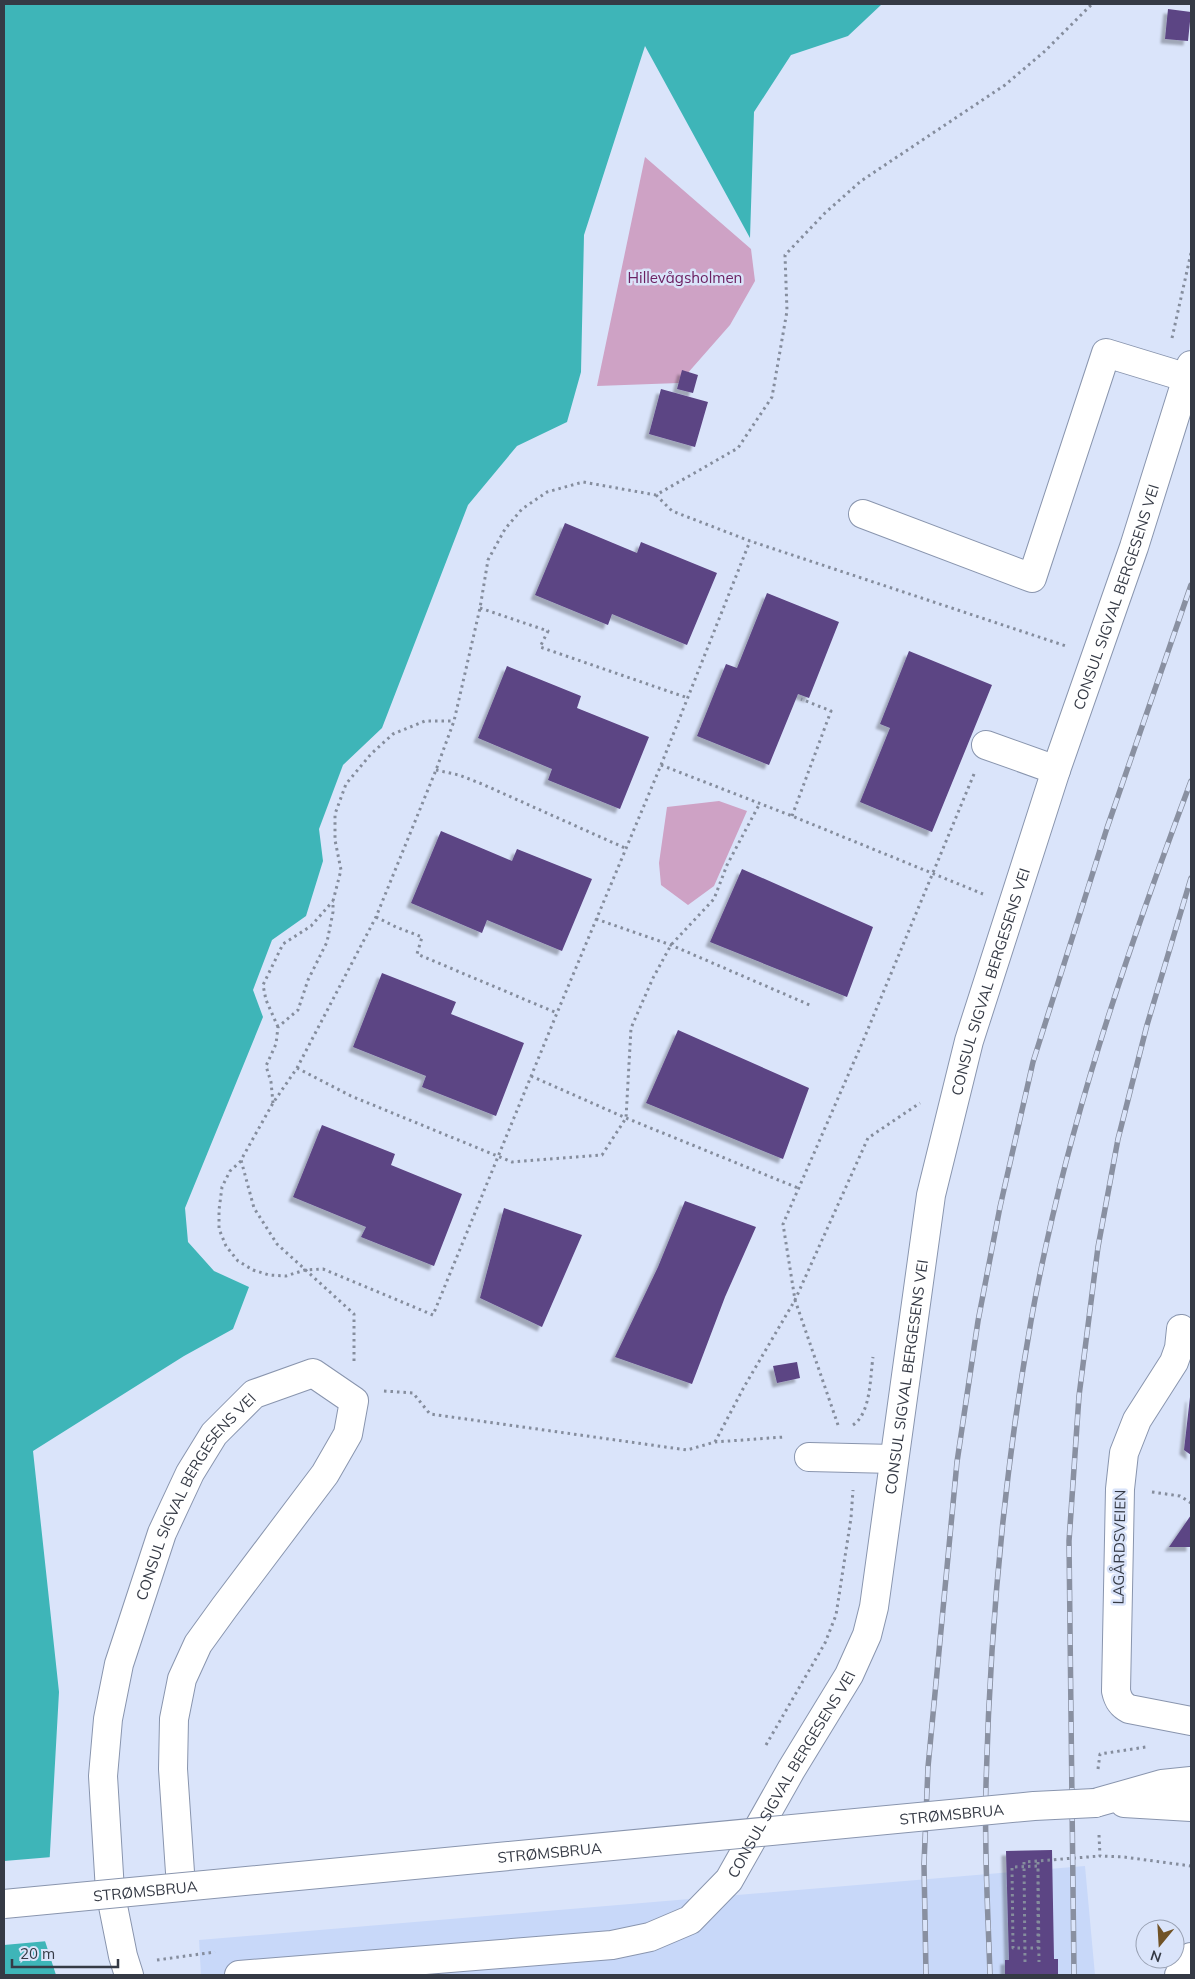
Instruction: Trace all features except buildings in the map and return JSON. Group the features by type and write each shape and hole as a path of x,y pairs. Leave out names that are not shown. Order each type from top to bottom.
{"street":[{"path":"863,514 1032,578 1106,353 1190,371"},
{"name":"CONSUL SIGVAL BERGESENS VEI","path":"239,1975 612,1945 650,1937 690,1920 729,1880 791,1770 849,1675 867,1635 874,1607 933,1185 969,1041 1056,770 1134,547 1190,371"},
{"path":"986,745 1056,770"},
{"name":"LAGÅRDSVEIEN","path":"1181,1329 1179,1348 1174,1362 1137,1420 1124,1453 1120,1489 1116,1691 1122,1705 1129,1709 1191,1721"},
{"name":"CONSUL SIGVAL BERGESENS VEI","path":"127,1970 110,1891 103,1776 107,1728 119,1664 162,1533 190,1473 214,1434 254,1394 313,1373 354,1401"},
{"path":"181,1887 173,1769 174,1719 182,1678 198,1644 325,1474 348,1434 354,1401"},
{"path":"808,1457 894,1459"},
{"name":"STRØMSBRUA","path":"1095,1803 1162,1784 1191,1781"},
{"name":"STRØMSBRUA","path":"4,1904 1034,1806 1095,1803 1162,1804 1191,1807"},
{"path":"1178,1975 1191,1958"}],"path":[{"path":"656,495 738,448 772,397 787,311 785,255 825,213 861,180 1005,85 1045,51 1092,4"},
{"path":"750,541 661,765 556,1013 433,1315 323,1269 305,1270 286,1276 254,1270 238,1261 226,1246 219,1229 222,1187 230,1171 241,1160 272,1103 297,1068 376,917 454,721 480,608 488,560 505,529 522,509 547,492 583,482 656,495 672,511 750,541 1069,648"},
{"path":"480,608 548,631 540,647 688,698"},
{"path":"792,816 831,711 801,699"},
{"path":"278,1027 298,1010 308,980 326,942 333,912 333,901 341,870 335,840 336,814 346,784 371,754 393,734 425,721 454,721"},
{"path":"841,1433 795,1300 783,1224 864,1041 986,745"},
{"path":"661,765 985,894"},
{"path":"436,770 459,775 482,784 625,848"},
{"path":"297,1068 350,1096 512,1162 602,1155 626,1118 631,1028 653,978 671,945 714,899 727,865 760,804"},
{"path":"272,1103 271,1082 266,1066 276,1044 278,1027 266,1000 263,985 283,944 311,926 333,901"},
{"path":"376,917 422,937 417,954 556,1013"},
{"path":"596,919 671,945 812,1006"},
{"path":"531,1075 626,1118 798,1188"},
{"path":"383,1390 413,1393 430,1414 687,1450 714,1442 795,1300 868,1138 925,1100"},
{"path":"241,1160 254,1208 277,1244 354,1314 354,1401"},
{"path":"761,1753 825,1643 836,1615 851,1518 857,1422"},
{"path":"1180,1496 1191,1503"},
{"path":"1098,1769 1100,1754 1155,1746"},
{"path":"1099,1832 1100,1856"},
{"path":"1025,1962 1024,1862 1100,1856 1124,1857 1191,1866"},
{"path":"1038,1862 1038,1948 1013,1948 1012,1867 1038,1866 1038,1948 1038,1962"},
{"path":"127,1970 216,1952"}],"shaded area":[{"path":"4,4 882,4 848,36 791,55 754,112 750,238 645,46 584,235 581,372 567,422 517,446 468,505 382,728 343,765 319,829 323,861 306,916 272,940 253,990 263,1017 185,1208 188,1242 214,1271 249,1287 233,1329 184,1356 33,1451 59,1692 45,1941 56,1975 4,1975"},
{"path":"1085,1866 1095,1975 201,1975 199,1940"}],"green space":[{"name":"Hillevågsholmen","path":"645,157 751,249 755,281 730,325 679,383 597,386"},
{"path":"719,801 747,811 714,886 688,905 661,885 659,863 667,807"}],"pier":[{"path":"52,1857 48,1941 4,1945 4,1861"}],"railway":[{"path":"926,1975 924,1864 928,1767 957,1462 978,1321 1000,1207 1033,1062 1107,828 1191,585"},
{"path":"990,1975 986,1880 986,1809 991,1669 1000,1552 1021,1379 1045,1252 1079,1115 1120,980 1191,781"},
{"path":"1074,1975 1069,1541 1079,1396 1098,1247 1118,1139 1147,1025 1191,878"}]}
